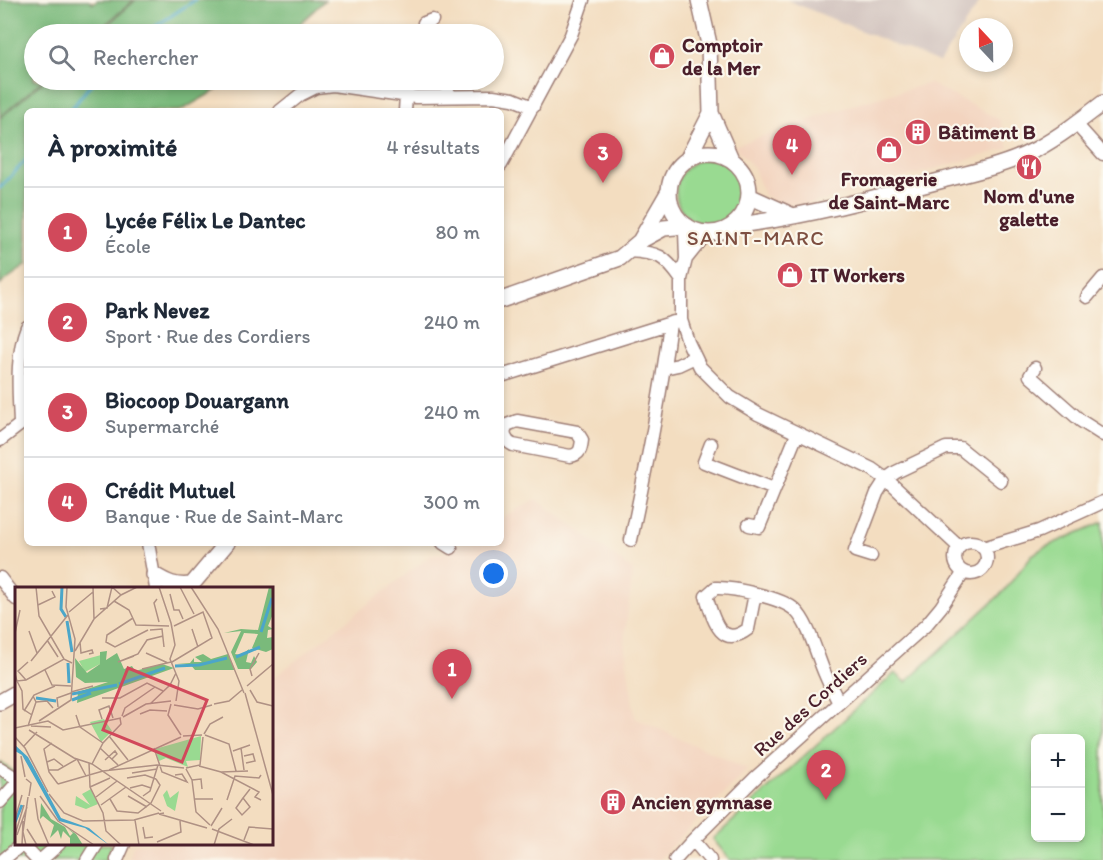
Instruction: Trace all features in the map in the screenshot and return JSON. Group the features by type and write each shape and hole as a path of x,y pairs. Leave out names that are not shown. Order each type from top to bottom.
{"main road":[{"path":"699,0 710,44 711,113 731,159"},
{"path":"732,226 764,222 890,194 994,166 1034,151 1103,104"},
{"path":"634,246 669,190 676,170 687,159 711,113"},
{"path":"669,190 673,211 679,220 695,231 710,233 721,231 732,226 741,218 747,207 749,196 746,176 740,167 731,159 709,153 687,159"},
{"path":"749,196 791,215"},
{"path":"504,299 605,265 664,228 687,226"},
{"path":"155,582 190,587 224,546"},
{"path":"0,702 15,694"}],"street":[{"path":"504,159 571,35 583,0"},
{"path":"424,24 432,20"},
{"path":"284,108 310,90"},
{"path":"366,90 406,96 493,96 513,99 533,106"},
{"path":"448,90 450,96"},
{"path":"405,108 406,96"},
{"path":"1076,124 1098,149"},
{"path":"631,540 664,368 676,321 686,259 687,226"},
{"path":"686,259 702,239 710,233"},
{"path":"634,246 664,258 681,279"},
{"path":"1087,297 1103,278"},
{"path":"676,321 700,368 730,397 797,434 872,469 886,479 959,547"},
{"path":"504,375 676,321"},
{"path":"0,440 24,422 18,382 24,341"},
{"path":"664,368 678,365 695,357"},
{"path":"1035,368 1029,376 1081,421 1103,435"},
{"path":"504,422 517,421 575,431 582,440 580,450 570,456 513,445 505,437 504,430"},
{"path":"749,525 759,527 797,434"},
{"path":"711,444 704,462 774,489"},
{"path":"871,556 855,551 877,493 886,479 896,472 946,448 960,448 1002,481"},
{"path":"984,548 987,557 984,566 977,572 964,572 960,569 955,561 959,547 972,542 984,548 1039,531 1103,502"},
{"path":"149,546 155,582"},
{"name":"Rue des Cordiers","path":"675,860 755,778 926,625 941,608 964,572"},
{"path":"0,578 15,598"},
{"path":"755,594 748,629 739,636 727,636 719,629 706,596 715,588 755,594 789,605 797,611 839,703"},
{"path":"0,768 15,777"},
{"path":"0,802 15,785"},
{"path":"693,840 710,860"},
{"path":"3,860 21,845"},
{"path":"23,845 39,860 57,845"},
{"path":"87,860 96,845"},
{"path":"117,860 123,845"}],"shaded area":[{"path":"787,0 981,0 969,18 959,18 959,33 939,63"},
{"path":"929,83 1000,120 1009,148 806,205 777,204 764,195 754,168 734,146 853,105"},
{"path":"536,499 633,570 624,642 635,718 748,769 658,860 128,860 134,845 273,845 273,678 431,555 446,552 453,546 504,546 504,516"}],"green space":[{"path":"0,0 89,0 93,3 98,0 134,0 106,24 24,24 24,90 31,90 0,117"},
{"path":"136,0 325,0 300,24 108,24"},
{"path":"33,90 217,90 185,108 24,108 24,266 0,285 0,118"},
{"path":"709,159 722,162 732,169 739,179 742,192 739,205 732,215 722,222 709,225 696,222 686,215 679,205 676,192 679,179 686,169 696,162"},
{"path":"1103,522 1103,860 730,860 713,839 895,673 906,682 1004,591 1032,555"},
{"path":"0,762 15,772 15,845 112,845 106,860 0,860"}],"waterway":[{"path":"159,24 195,0"},
{"path":"72,108 86,90"},
{"path":"0,188 24,162"}],"place":[{"name":"Comptoir de la Mer","path":"662,56"},
{"name":"Bâtiment B","path":"918,132"},
{"name":"Fromagerie de Saint-Marc","path":"889,150"},
{"name":"Nom d'une galette","path":"1029,167"},
{"name":"Crédit Mutuel","path":"792,175"},
{"name":"Biocoop Douargann","path":"603,183"},
{"name":"IT Workers","path":"790,275"},
{"name":"Lycée Félix Le Dantec","path":"452,699"},
{"name":"Park Nevez","path":"826,800"},
{"name":"Ancien gymnase","path":"613,802"}],"district":[{"name":"SAINT-MARC","path":"756,237"}]}
